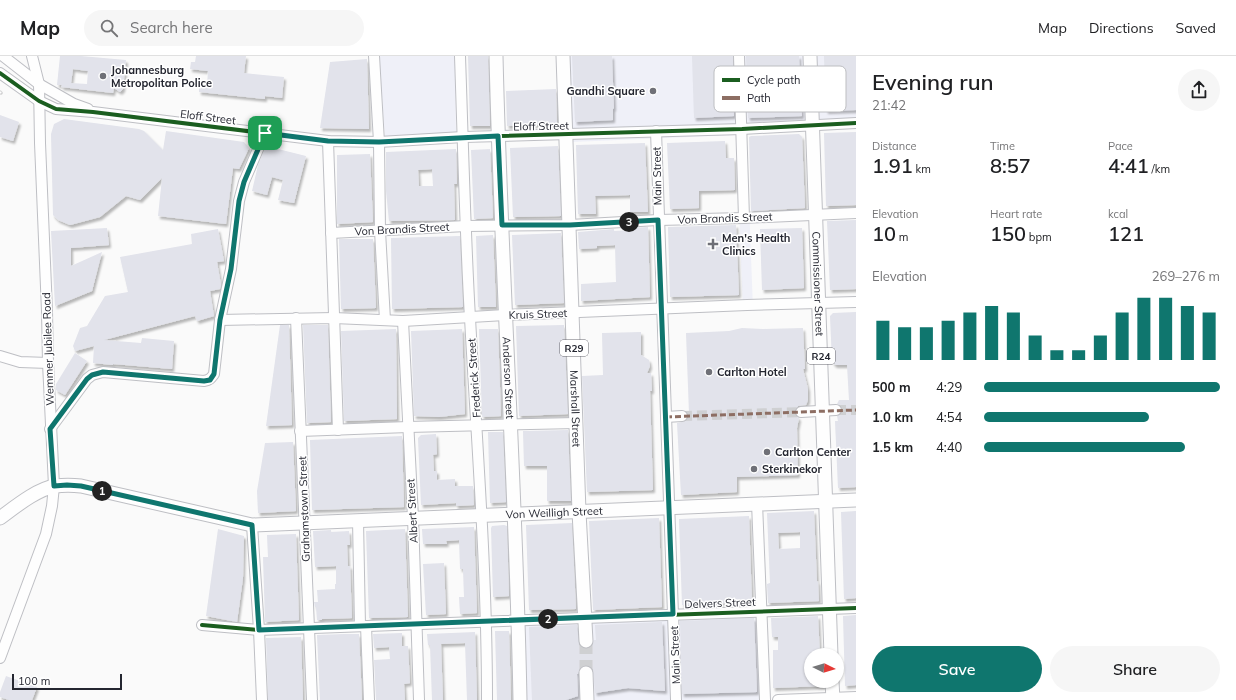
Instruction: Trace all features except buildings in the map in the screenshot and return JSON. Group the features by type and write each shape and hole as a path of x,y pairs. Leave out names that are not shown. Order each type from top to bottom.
{"main road":[{"name":"Anderson Street","path":"496,56 505,315 511,426 520,700"},
{"name":"Marshall Street","path":"563,56 567,134 579,512 586,641"},
{"name":"Commissioner Street","path":"810,56 810,66"},
{"name":"Commissioner Street","path":"812,112 831,648"},
{"name":"Von Weilligh Street","path":"54,486 81,486 252,525 856,500"},
{"path":"0,518 42,491 54,486"},
{"path":"586,673 587,700"},
{"path":"832,688 833,699"}],"street":[{"name":"Eloff Street","path":"3,56 39,84 68,101 93,112"},
{"name":"Wemmer Jubilee Road","path":"0,658 46,534 52,506 54,486 50,429 39,84 32,56"},
{"path":"374,56 379,142 380,231 385,320"},
{"name":"Frederick Street","path":"460,56 470,317 487,622 487,700"},
{"path":"739,56 739,66"},
{"name":"Eloff Street","path":"0,73 39,101 56,109 93,112 328,141 379,142 463,137 856,123"},
{"path":"741,112 744,218"},
{"name":"Main Street","path":"656,131 676,700"},
{"path":"50,429 87,379 97,373 103,372 204,381 210,380 214,374 220,320 231,269 239,201 244,182 265,133"},
{"path":"328,141 338,430"},
{"name":"Von Brandis Street","path":"331,232 466,226 570,225 658,220 856,213"},
{"name":"Kruis Street","path":"220,320 334,318 403,321 505,315 856,302"},
{"name":"Grahamstown Street","path":"296,318 312,700"},
{"name":"Albert Street","path":"403,321 413,518 418,700"},
{"path":"0,356 20,362 48,363"},
{"path":"801,412 836,410"},
{"path":"666,417 682,416"},
{"path":"300,432 408,427 511,426 576,423"},
{"path":"757,503 765,700"},
{"path":"358,520 363,626 369,700"},
{"path":"252,525 262,700"},
{"name":"Delvers Street","path":"202,625 259,630 856,608"},
{"path":"778,700 856,697"}],"shaded area":[{"path":"379,56 455,56 456,134 385,137"},
{"path":"568,56 856,56 856,118 746,123 753,309 743,310 736,135 572,142"},
{"path":"758,616 761,700 523,700 520,626"}],"tunnel":[{"path":"836,410 856,410"},
{"path":"682,416 801,412"},
{"path":"586,641 586,673"}],"marked path":[{"path":"666,417 856,410"}],"cycle path":[{"path":"0,73 39,101 56,109 93,112 328,141 379,142 463,137 742,129 856,123"},
{"path":"202,625 259,630 856,608"}],"place":[{"name":"Johannesburg Metropolitan Police","path":"103,76"},
{"name":"Gandhi Square","path":"653,91"},
{"name":"Men's Health Clinics","path":"713,244"},
{"name":"Carlton Hotel","path":"709,372"},
{"name":"Carlton Center","path":"767,452"},
{"name":"Sterkinekor","path":"754,469"}],"route":[{"path":"265,133 328,141 379,142 498,136 502,225 570,225 658,220 673,614 259,630 252,525 81,486 54,486 50,429 87,379 92,375 103,372 204,381 212,378 214,374 220,320 231,269 239,201 244,182 265,133"}]}
